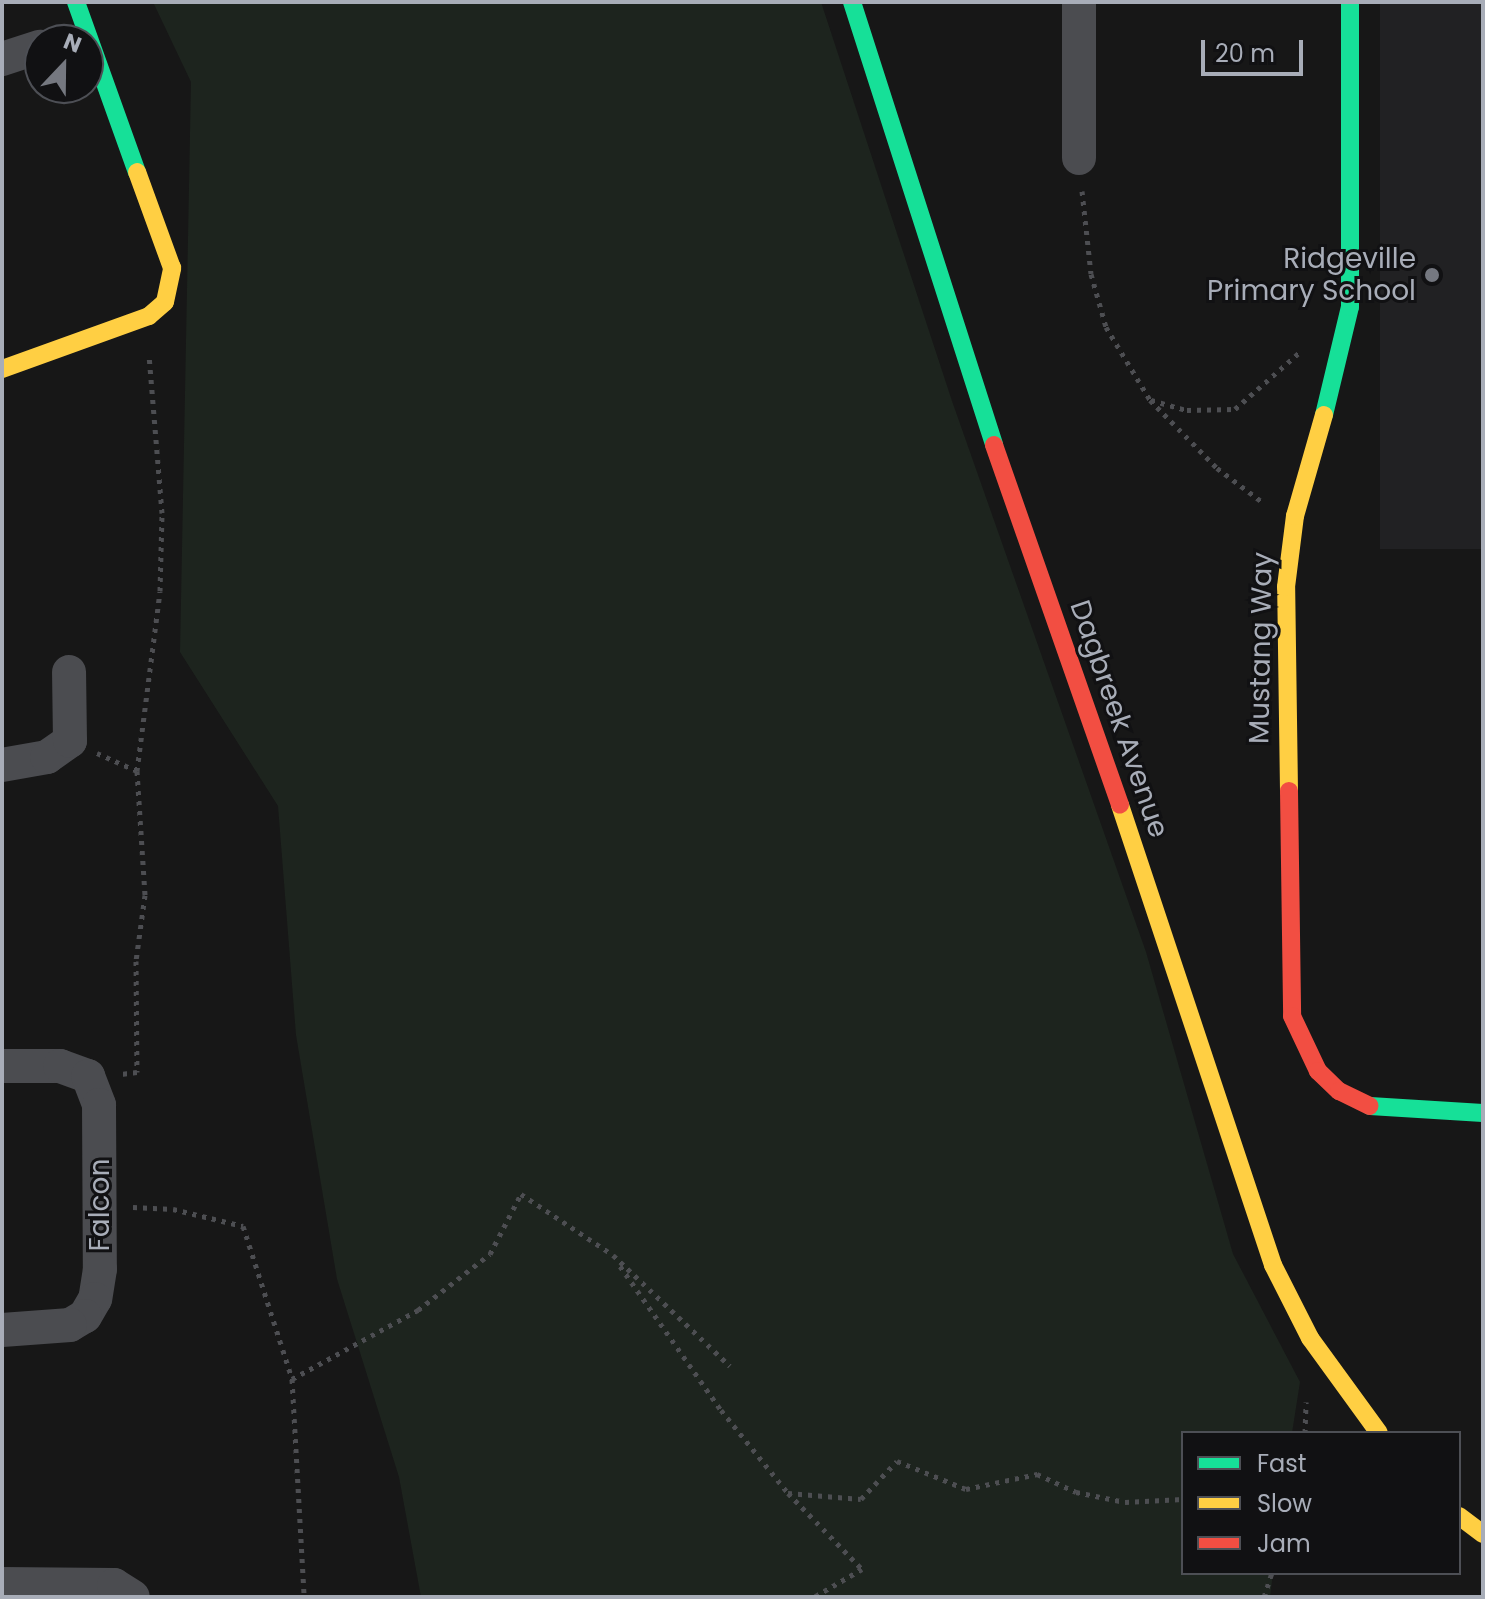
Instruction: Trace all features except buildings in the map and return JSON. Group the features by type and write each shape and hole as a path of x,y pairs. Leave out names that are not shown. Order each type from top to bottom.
{"street":[{"name":"Dagbreek Avenue","path":"852,2 976,393 1122,811 1247,1198 1273,1265 1310,1338 1378,1431"},
{"path":"1079,2 1079,158"},
{"name":"Mustang Way","path":"1350,2 1350,307 1338,367 1295,516 1286,587 1292,1016 1318,1071 1339,1091 1375,1108 1483,1113"},
{"path":"2,59 24,52"},
{"path":"2,369 149,316 165,302 172,268 104,96"},
{"path":"2,765 47,757 70,741 69,672"},
{"path":"2,1066 60,1066 88,1076"},
{"name":"Falcon","path":"2,1330 70,1325 85,1316 95,1299 100,1204 99,1105 88,1076"},
{"path":"1461,1518 1483,1534"},
{"path":"2,1584 114,1585 133,1597"}],"path":[{"path":"1079,158 1091,274 1106,327 1150,400 1217,468 1273,510 1295,516"},
{"path":"88,1076 137,1072 136,961 145,895 137,771 160,591 162,513 149,316"},
{"path":"1150,400 1187,410 1235,409 1310,341"},
{"path":"70,741 137,771"},
{"path":"292,1379 418,1310 490,1254 521,1194 613,1255 730,1366"},
{"path":"100,1204 173,1209 243,1226 292,1379 304,1597"},
{"path":"613,1255 721,1410 788,1493 862,1569 814,1597"},
{"path":"1305,1431 1307,1396"},
{"path":"788,1493 861,1499 897,1461 966,1489 1037,1474 1076,1492 1125,1502 1181,1499"},
{"path":"1264,1597 1271,1575"}],"shaded area":[{"path":"153,2 821,2 952,401 1146,952 1233,1254 1300,1382 1292,1431 1181,1431 1181,1575 1273,1575 1270,1597 421,1597 399,1477 337,1279 296,1035 278,806 180,652 191,82"},
{"name":"Ridgeville Primary School","path":"1380,2 1483,2 1483,549 1380,549"}],"traffic: fast":[{"path":"76,2 137,172"},
{"path":"852,2 994,445"},
{"path":"1324,415 1350,307 1350,2"},
{"path":"1370,1106 1483,1113"}],"traffic: slow":[{"path":"2,369 149,316 165,302 172,268 137,172"},
{"path":"1289,791 1286,587 1295,516 1324,415"},
{"path":"1120,805 1273,1265 1310,1338 1378,1431"},
{"path":"1461,1518 1483,1534"}],"traffic: jam":[{"path":"994,445 1120,805"},
{"path":"1289,791 1292,1016 1318,1071 1339,1091 1370,1106"}],"place":[{"name":"Ridgeville Primary School","path":"1432,275"}]}
